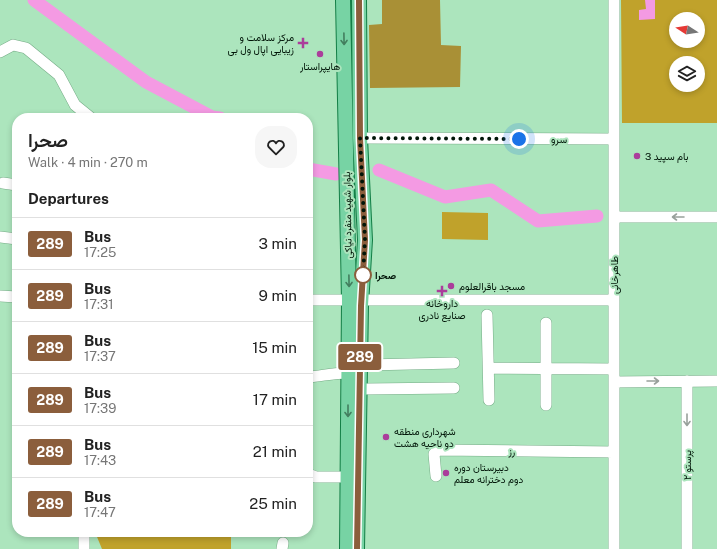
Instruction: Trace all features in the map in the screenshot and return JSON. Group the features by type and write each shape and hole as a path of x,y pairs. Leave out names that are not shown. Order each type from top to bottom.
{"main road":[{"name":"بلوار شهید منفرد نیاکی","path":"343,0 346,172 357,302 358,549"},
{"name":"بلوار شهید منفرد نیاکی","path":"346,549 348,373 365,240 360,138 359,0"},
{"path":"346,172 350,164 354,162 358,164 362,170"},
{"path":"357,302 365,319 366,365 364,524 358,549"}],"street":[{"name":"طاهرخانی","path":"614,0 614,549"},
{"path":"0,52 12,45 26,48 59,75 75,105 85,113"},
{"name":"سرو","path":"360,138 614,139"},
{"path":"3,183 12,184"},
{"path":"614,217 717,218"},
{"path":"0,237 12,239"},
{"path":"0,296 12,297"},
{"path":"313,300 357,302 614,300"},
{"path":"487,315 489,400"},
{"path":"546,323 546,405"},
{"path":"366,365 454,363"},
{"path":"489,368 614,369"},
{"path":"313,370 326,370 330,373"},
{"path":"313,377 325,376 330,373 348,373"},
{"name":"پرستو ۲","path":"687,381 687,549"},
{"path":"614,382 717,381"},
{"path":"366,389 454,388"},
{"name":"رز","path":"436,476 434,454 438,450 614,452"},
{"path":"313,478 348,477"},
{"path":"84,537 84,549"}],"shaded area":[{"path":"382,0 440,0 441,45 461,46 460,87 370,88 369,25 382,24"},
{"path":"621,0 717,0 717,123 622,123"},
{"path":"645,0 655,0 655,19 639,20 639,10 646,9"},
{"path":"442,212 488,213 488,240 442,239"},
{"path":"97,537 231,537 231,549 102,549"}],"waterway":[{"path":"34,0 146,82 204,113"},
{"path":"313,170 336,174"},
{"path":"379,170 445,197 491,190 538,221 597,216"}],"bus line":[{"name":"289","path":"357,549 361,306 365,240 360,138 359,0"}],"place":[{"name":"مرکز سلامت و زیبایی اپال ول بی","path":"303,43"},
{"name":"هایپراستار","path":"320,54"},
{"name":"بام سپید 3","path":"637,156"},
{"name":"صحرا","path":"363,275"},
{"name":"مسجد باقرالعلوم","path":"451,286"},
{"name":"داروخانه صنایع نادری","path":"442,291"},
{"name":"شهرداری منطقه دو ناحیه هشت","path":"386,437"},
{"name":"دبیرستان دوره دوم دخترانه معلم","path":"446,473"}],"route":[{"path":"363,275 365,240 360,138 519,139"}]}
